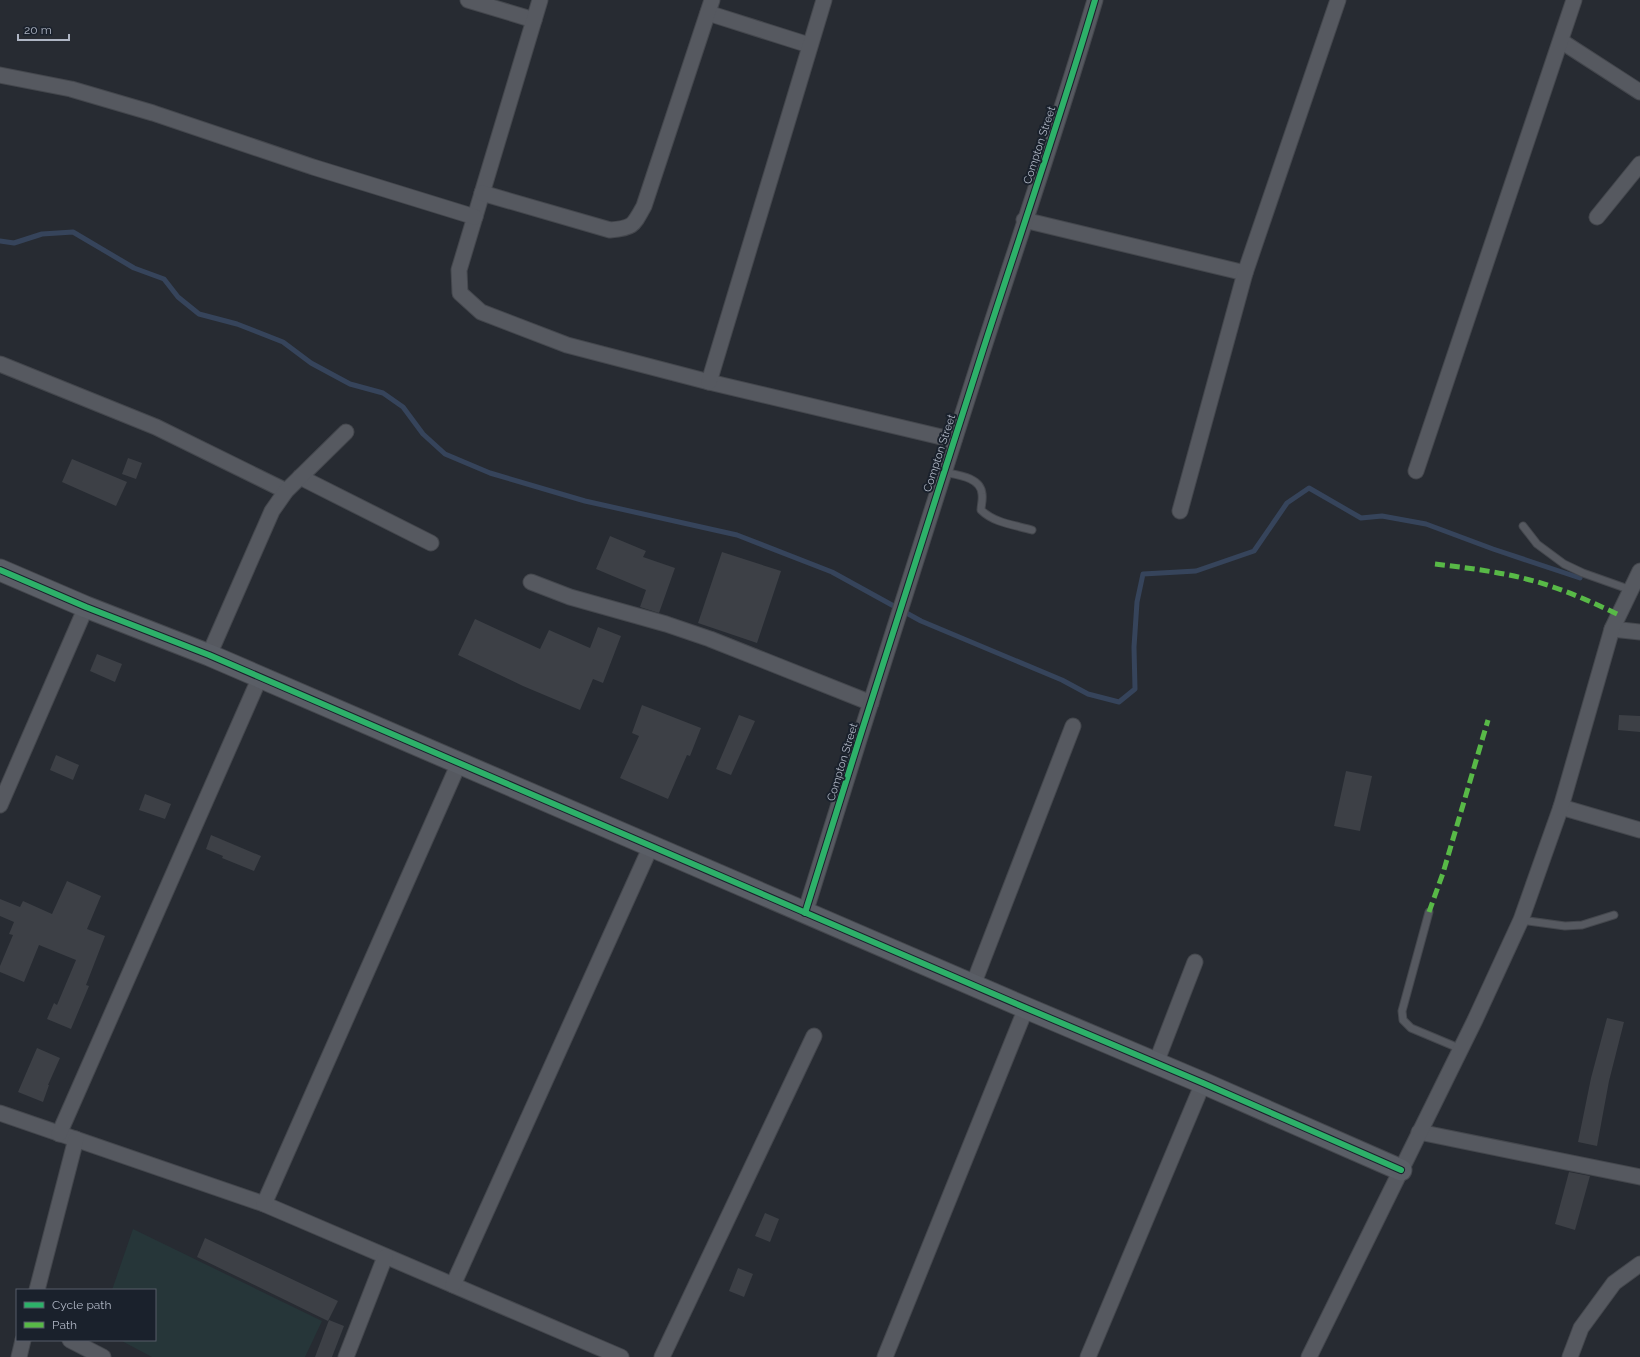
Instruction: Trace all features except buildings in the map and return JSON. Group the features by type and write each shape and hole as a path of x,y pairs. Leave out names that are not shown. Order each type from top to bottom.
{"street":[{"path":"468,0 534,20"},
{"path":"540,0 459,270 460,293 481,312 567,345 709,382 954,440"},
{"path":"709,382 809,45 824,0"},
{"name":"Compton Street","path":"805,913 909,578 1024,220 1049,149 1095,0"},
{"path":"1180,511 1244,273 1338,0"},
{"path":"1416,471 1574,0"},
{"path":"482,194 610,230 623,229 634,224 644,206 710,6 809,45"},
{"path":"1560,41 1640,92"},
{"path":"0,75 71,89 153,113 313,167 475,217"},
{"path":"1597,217 1640,164"},
{"path":"1024,220 1244,273"},
{"path":"0,364 156,427 286,491"},
{"path":"209,655 272,511 286,491 346,432"},
{"path":"300,477 431,543"},
{"path":"0,570 86,607 209,655 805,913 1203,1083 1401,1170"},
{"path":"1309,1357 1461,1049 1521,920 1561,807 1612,629 1640,571"},
{"path":"531,582 570,597 666,624 710,639 871,703"},
{"path":"0,805 86,607"},
{"path":"1612,629 1640,632"},
{"path":"59,1134 260,677"},
{"path":"973,985 1072,726"},
{"path":"264,1204 459,763"},
{"path":"1561,807 1640,830"},
{"path":"453,1285 651,846"},
{"path":"1156,1063 1195,962"},
{"path":"885,1357 1026,1008"},
{"path":"662,1357 814,1036"},
{"path":"1088,1357 1203,1083"},
{"path":"0,1113 264,1204 621,1357"},
{"path":"1419,1132 1640,1177"},
{"path":"36,1289 76,1139"},
{"path":"346,1357 385,1257"},
{"path":"1570,1357 1581,1328 1614,1283 1640,1264"},
{"path":"19,1357 23,1341"},
{"path":"72,1341 103,1357"}],"lane":[{"path":"944,472 973,480 978,483 982,494 981,510 986,515 995,520 1032,530"},
{"path":"1523,526 1537,544 1564,564 1583,573 1631,590"},
{"path":"1429,912 1402,1010 1403,1020 1411,1028 1461,1049"},
{"path":"1521,920 1565,926 1582,925 1614,915"}],"shaded area":[{"path":"133,1229 322,1321 305,1357 152,1357 122,1341 156,1341 156,1289 112,1289"}],"waterway":[{"path":"0,241 14,243 42,234 73,232 134,268 164,279 178,297 199,314 237,324 283,342 311,363 350,384 383,393 403,407 423,434 445,454 490,473 585,501 737,535 832,572 921,621 1062,680 1088,694 1119,702 1135,689 1134,647 1137,602 1143,574 1196,571 1254,551 1287,503 1309,488 1361,518 1382,516 1426,524 1493,549 1580,578"}],"marked path":[{"path":"1435,564 1497,573 1534,581 1577,596 1619,615"},
{"path":"1429,912 1443,873 1488,720"}],"cycle path":[{"path":"805,913 1095,0"},
{"path":"0,570 86,607 209,655 1203,1083 1401,1170"}]}
